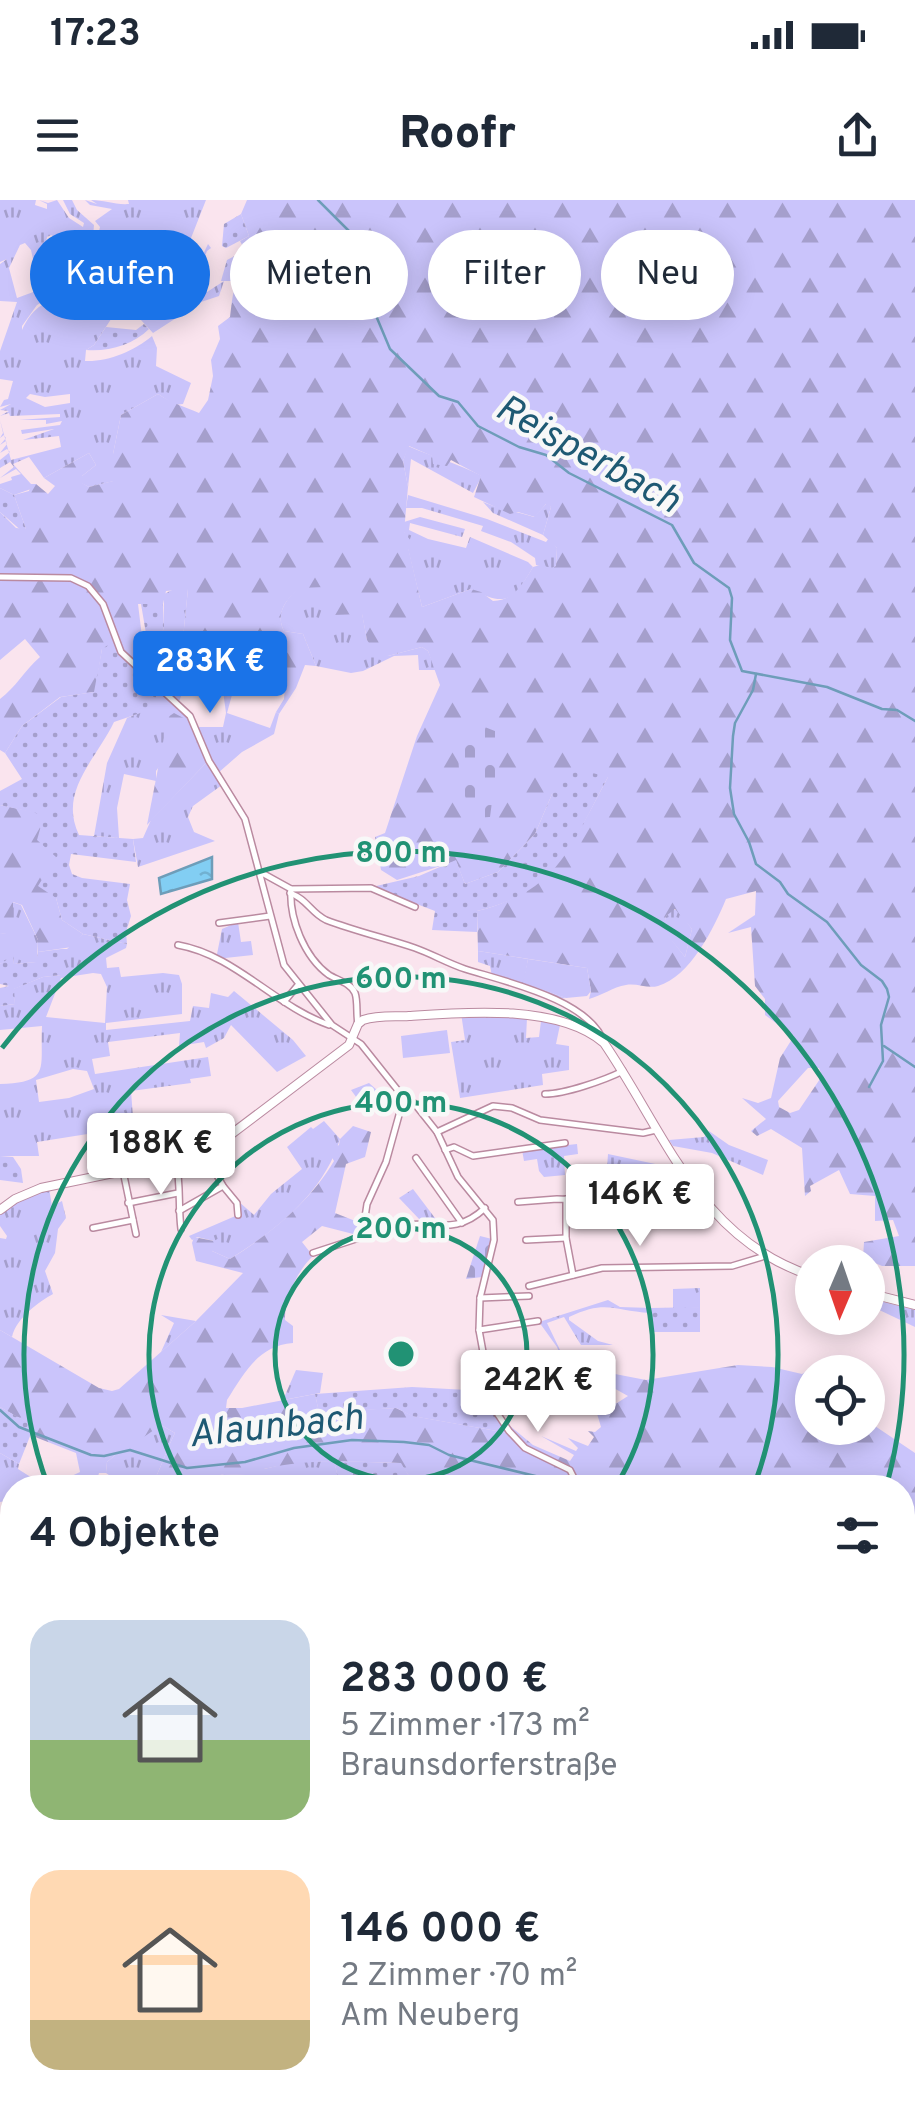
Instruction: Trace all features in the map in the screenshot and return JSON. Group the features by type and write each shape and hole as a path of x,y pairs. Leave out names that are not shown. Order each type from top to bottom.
{"street":[{"path":"0,577 80,581 104,604 121,652 190,716 208,761 246,819 284,965 332,1025"},
{"path":"262,874 303,898 326,920 542,994 590,1022 702,1201 764,1256 795,1269"},
{"path":"291,891 371,888 415,907"},
{"path":"0,1210 35,1190 205,1154 345,1048 358,1024 354,991 328,974 314,958 294,921 291,891"},
{"path":"219,924 270,916"},
{"path":"178,945 248,977 284,1003 362,1044 436,1132 458,1176 493,1220 494,1240 480,1298 478,1330 489,1396 498,1417 526,1448 570,1470 572,1475"},
{"path":"284,1003 298,984"},
{"path":"358,1024 371,1017 506,1012 577,1027 604,1043"},
{"path":"545,1094 568,1092 623,1070"},
{"path":"312,1253 362,1237 367,1204 386,1162 404,1097"},
{"path":"436,1132 493,1106 512,1108 540,1120 643,1133 658,1128"},
{"path":"445,1150 454,1147 473,1156 566,1144"},
{"path":"205,1154 237,1202 238,1215"},
{"path":"416,1158 462,1223"},
{"path":"176,1161 181,1184 181,1229"},
{"path":"122,1170 136,1234"},
{"path":"179,1212 223,1186"},
{"path":"128,1203 178,1193"},
{"path":"566,1199 566,1238 573,1275"},
{"path":"518,1202 702,1201"},
{"path":"389,1232 405,1226 450,1227 484,1208"},
{"path":"93,1228 133,1220"},
{"path":"526,1240 566,1238"},
{"path":"529,1286 621,1266 732,1266 764,1256"},
{"path":"480,1298 529,1296"},
{"path":"885,1297 915,1305"},
{"path":"478,1330 538,1321"}],"green space":[{"path":"0,200 36,200 35,205 47,209 47,204 39,200 57,200 69,218 83,227 84,223 70,214 63,200 72,200 94,225 93,230 30,230 30,249 25,243 20,245 9,268 17,298 30,293 30,315 22,330 30,317 110,320 94,345 86,350 85,361 103,360 129,351 152,336 157,348 156,366 191,383 183,404 175,405 158,394 121,415 113,454 114,481 89,487 81,483 82,476 96,465 89,453 44,478 29,457 13,464 31,484 31,489 14,495 0,488 0,484 21,474 16,469 0,478 14,467 10,462 0,468 0,460 9,453 11,460 61,447 59,436 23,440 54,429 22,434 21,430 60,425 62,421 46,424 46,420 19,420 60,414 0,416 9,411 0,410 11,404 0,407 8,399 13,381 0,379 0,351 17,302 0,301 0,264 7,259 0,262","holes":["30,394 70,394 70,403 45,407 26,398"]},
{"path":"85,200 129,204 128,200 206,200 194,230 99,230 95,221 112,209 90,205"},
{"path":"247,200 915,200 915,1266 885,1266 885,1245 864,1245 899,1236 893,1220 875,1221 875,1196 850,1194 839,1170 810,1186 811,1191 805,1196 802,1148 771,1129 757,1136 751,1131 766,1119 742,1098 758,1103 771,1098 780,1058 794,1036 765,1015 765,999 755,986 751,927 728,933 755,915 756,891 726,899 708,937 690,962 670,981 658,986 626,985 589,999 587,968 478,951 477,911 525,891 559,861 608,777 552,794 535,834 498,872 465,884 456,861 397,880 381,870 375,837 385,833 417,736 440,685 428,651 422,647 377,655 367,640 362,614 333,615 325,587 299,588 283,607 284,631 303,634 316,666 305,665 279,714 276,712 284,699 286,675 242,660 226,688 178,687 174,666 183,638 188,589 166,591 163,604 138,604 144,653 153,678 102,649 95,692 60,697 22,726 5,753 0,750 0,699 40,657 25,639 0,660 0,512 16,528 26,529 14,495 29,491 31,484 48,494 55,486 44,478 89,453 96,465 82,476 82,483 89,487 113,481 103,466 113,454 121,415 158,394 199,413 208,400 213,376 211,360 220,339 218,326 230,317 408,320 408,230 247,230 241,214","holes":["409,446 432,456 433,464 447,466 451,460 481,476 474,497 510,514 535,517 546,504 551,507 543,535 557,548 556,566 533,567 518,590 501,600 493,601 471,589 422,607 408,547 411,541 404,532 408,487 403,461","675,909 692,929 685,957 664,930 666,916","808,1068 819,1068 822,1076 799,1110 790,1113 779,1107 778,1101"]},
{"path":"241,214 247,230 230,230 230,246 226,248 222,246 224,224"},
{"path":"230,258 230,281 221,281"},
{"path":"224,281 219,296 210,299 210,290"},
{"path":"141,320 173,320 153,333"},
{"path":"144,324 149,329 128,343 86,350 106,327 136,330"},
{"path":"408,446 482,476 473,493 411,459 408,487 403,461"},
{"path":"0,488 14,495 24,533 0,512"},
{"path":"408,495 546,542 549,538 557,548 556,566 552,569 536,565 535,558 511,542 481,531 483,526 422,508 406,508"},
{"path":"483,502 534,517 547,503 551,507 543,535 493,513"},
{"path":"420,517 465,529 462,537 410,523 409,530 466,548 470,537 533,567 508,597 493,598 471,589 422,607 404,532 404,522"},
{"path":"299,587 326,587 362,613 367,640 388,656 422,647 428,651 436,670 419,670 418,655 394,656 351,673 316,666 303,634 284,631 282,624 283,607"},
{"path":"176,588 188,589 183,638 174,666 230,684 242,659 286,674 286,690 238,673 227,713 270,728 276,712 279,714 274,734 242,752 218,773 197,727 223,727 223,691 183,690 179,702 158,682 152,669 156,667 164,627 164,594"},
{"path":"141,604 163,604 164,627 156,667 152,669"},
{"path":"114,641 120,653 157,686 155,708 114,722 76,790 74,819 79,835 133,839 136,862 71,854 69,865 72,874 82,878 130,884 127,944 83,934 62,920 56,898 38,886 56,857 37,840 44,815 0,805 0,791 22,779 5,753 22,726 61,697 94,692 102,649"},
{"path":"157,686 191,722 156,771 156,781 124,774 117,808 119,838 94,836 107,763 127,718 139,713"},
{"path":"174,713 191,722 207,762 147,825 168,717"},
{"path":"472,722 505,735 490,817 473,819 459,769 460,745"},
{"path":"207,762 222,785 193,806 188,817 194,832 215,841 138,867 133,839 143,838 151,820"},
{"path":"577,769 608,777 572,844 545,878 527,891 477,911 477,932 432,930 435,911 372,887 419,876 456,860 465,884 498,872 535,834 552,794"},
{"path":"0,805 44,814 56,857 56,898 62,920 83,934 72,947 38,952 38,940 22,905 13,902 13,933 0,934"},
{"path":"12,902 21,905 38,940 37,962 14,964 13,958 0,964 0,934 13,932"},
{"path":"678,910 692,929 685,957 663,930 666,916"},
{"path":"238,922 241,942 251,941 253,955 216,959 222,929"},
{"path":"83,934 127,944 106,958 107,968 119,967 121,977 179,975 182,1014 106,1023 106,1030 190,1021 193,1006 209,1008 211,993 228,997 234,991 293,1040 306,1056 277,1072 231,1025 224,1038 206,1048 204,1042 179,1046 180,1033 108,1042 110,1056 92,1059 95,1074 208,1057 211,1076 190,1079 191,1083 131,1091 133,1117 138,1126 37,1142 39,1156 0,1156 0,1084 28,1080 39,1071 42,1026 0,1030 0,1006 15,1004 13,989 43,977 61,975 61,949 67,949","holes":["101,974 107,987 105,1023 46,1017 61,978","73,1069 87,1071 94,1089 69,1098 39,1102 36,1080"]},
{"path":"61,949 61,975 43,977 14,989 15,1004 0,1006 0,988 9,986 0,984 0,964 13,956 14,964 36,962 38,952"},
{"path":"478,951 528,959 524,983 566,998 557,999 492,976 490,966 478,962"},
{"path":"528,959 587,968 591,991 587,996 566,998 523,983"},
{"path":"461,1013 527,1018 526,1038 539,1037 541,1021 560,1025 556,1044 569,1046 569,1070 542,1074 543,1085 460,1098 451,1042 465,1040"},
{"path":"447,1030 450,1053 403,1058 401,1036"},
{"path":"369,1083 378,1097 367,1112 351,1090"},
{"path":"324,1121 340,1139 333,1158 311,1192 282,1222 230,1259 212,1251 214,1241 197,1237 192,1240 189,1236 240,1214 238,1201 254,1215 271,1194 302,1169 287,1147"},
{"path":"353,1126 371,1132 365,1157 346,1164 335,1213 363,1224 361,1236 322,1226 302,1242 313,1256 289,1294 285,1320 293,1326 293,1343 261,1355 240,1380 226,1408 315,1394 319,1412 396,1408 413,1416 508,1433 503,1420 533,1445 570,1461 574,1455 541,1436 576,1451 578,1448 568,1438 588,1446 594,1437 588,1431 595,1432 601,1427 595,1407 617,1403 628,1396 601,1381 615,1374 646,1380 738,1365 772,1367 795,1372 795,1445 885,1445 885,1433 915,1453 915,1475 408,1475 400,1463 332,1462 264,1469 265,1475 156,1475 175,1433 161,1425 141,1439 120,1445 120,1451 107,1462 106,1473 74,1475 80,1472 76,1453 30,1435 33,1426 0,1407 0,1330 99,1388 119,1389 243,1273 196,1261 194,1237 214,1241 219,1238 221,1242 212,1251 230,1259 274,1228 313,1190 334,1161 328,1151 339,1145"},
{"path":"709,1131 729,1145 768,1160 763,1175 712,1153 673,1146 669,1140 704,1137"},
{"path":"577,1144 578,1154 564,1156 565,1175 544,1177 537,1159 524,1161 522,1150"},
{"path":"608,1154 660,1165 673,1189 682,1184 686,1189 690,1187 696,1201 658,1201 657,1181 640,1181 640,1200 621,1199 621,1184 585,1182 586,1167 607,1168"},
{"path":"0,1156 13,1157 21,1169 23,1183 0,1180"},
{"path":"49,1188 52,1206 62,1201 66,1218 58,1229 55,1253 45,1271 53,1294 23,1317 12,1337 0,1330 0,1238 7,1236 0,1226 0,1212 16,1200"},
{"path":"413,1189 438,1222 421,1221 399,1198"},
{"path":"480,1236 492,1239 482,1277 466,1279"},
{"path":"700,1288 700,1307 673,1310 673,1289"},
{"path":"608,1300 620,1307 651,1308 651,1313 602,1307 569,1317 598,1341 613,1345 581,1345 564,1317 547,1323 593,1409 570,1379 557,1347 539,1322"},
{"path":"885,1302 915,1310 915,1327 885,1312"},
{"path":"700,1307 700,1332 650,1332 651,1308"},
{"path":"161,1315 196,1321 161,1352 174,1323"},
{"path":"296,1370 323,1373 320,1393 283,1400"},
{"path":"412,1387 486,1391 491,1408 508,1433 412,1416 396,1408 319,1413 315,1394"},
{"path":"0,1407 34,1426 19,1464 0,1453"},
{"path":"161,1425 175,1433 156,1475 106,1473 107,1462 120,1451 119,1445"},
{"path":"0,1453 19,1464 18,1469 27,1475 0,1475"},
{"path":"334,1461 338,1475 264,1475 264,1469 293,1462"},
{"path":"334,1461 401,1463 408,1475 337,1475"}],"water":[{"path":"212,857 212,879 161,894 159,878"}],"waterway":[{"name":"Reisperbach","path":"318,200 357,239 360,274 375,294 377,318 390,349 439,396 458,402 478,426 519,447 546,455 569,473 672,525 694,563 729,588 730,640 742,671 827,687 882,709 897,710 915,721"},
{"path":"756,674 753,690 735,723 730,788 734,814 756,864 827,922 861,965 887,989 889,997 881,1025 883,1061 869,1087"},
{"path":"884,1046 915,1067"},
{"name":"Alaunbach","path":"0,1410 19,1427 91,1455 130,1450 187,1468 245,1462 294,1448 352,1440 429,1445 449,1455 531,1475"}]}
